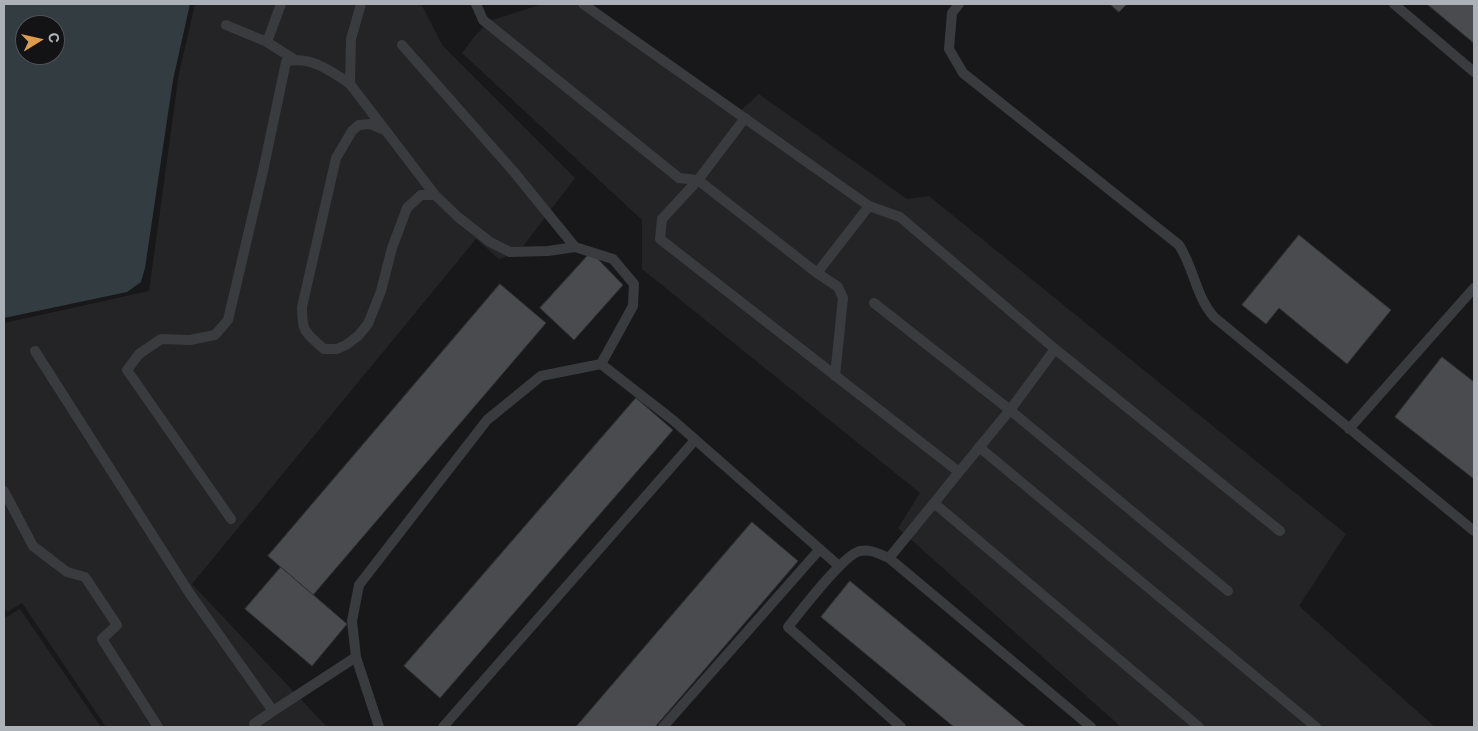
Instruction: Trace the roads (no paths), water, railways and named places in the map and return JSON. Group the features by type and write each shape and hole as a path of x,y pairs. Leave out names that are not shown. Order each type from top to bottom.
{"lane":[{"path":"267,42 281,4"},
{"path":"350,84 351,39 361,4"},
{"path":"476,4 483,20 679,178 698,180 817,273 838,287 843,298 835,376"},
{"path":"583,4 868,206 900,218 1055,349 1280,531"},
{"path":"960,4 952,13 950,49 963,73 1180,245 1186,255 1205,307 1214,317 1474,531"},
{"path":"1394,4 1474,72"},
{"path":"226,25 267,42 295,60 311,63 331,71 350,84 435,195 458,217 490,242 510,252 548,251 575,247 613,259 634,284 633,306 601,364 541,376 487,420 359,585 352,621 356,658 379,727"},
{"path":"402,45 514,172 575,247"},
{"path":"231,519 127,370 139,354 161,340 190,340 215,334 228,320 286,62 295,60"},
{"path":"745,118 698,180 662,219 660,239 959,472"},
{"path":"385,130 370,124 359,125 352,132 336,158 302,307 302,320 305,332 324,349 337,350 346,346 368,324 381,291 392,248 407,208 421,195 435,195"},
{"path":"817,273 868,206"},
{"path":"1350,428 1474,288"},
{"path":"874,304 1010,410 1228,591"},
{"path":"889,558 1010,410 1055,349"},
{"path":"35,352 81,421 190,594 272,711"},
{"path":"601,364 695,440 839,566"},
{"path":"443,727 695,440"},
{"path":"979,448 1316,727"},
{"path":"4,491 33,546 67,572 85,577 117,625 102,639 158,727"},
{"path":"934,503 1199,727"},
{"path":"663,727 820,549"},
{"path":"901,727 788,627 839,566 857,551 871,550 889,558 1091,727"},
{"path":"253,726 272,711 356,658"}]}
